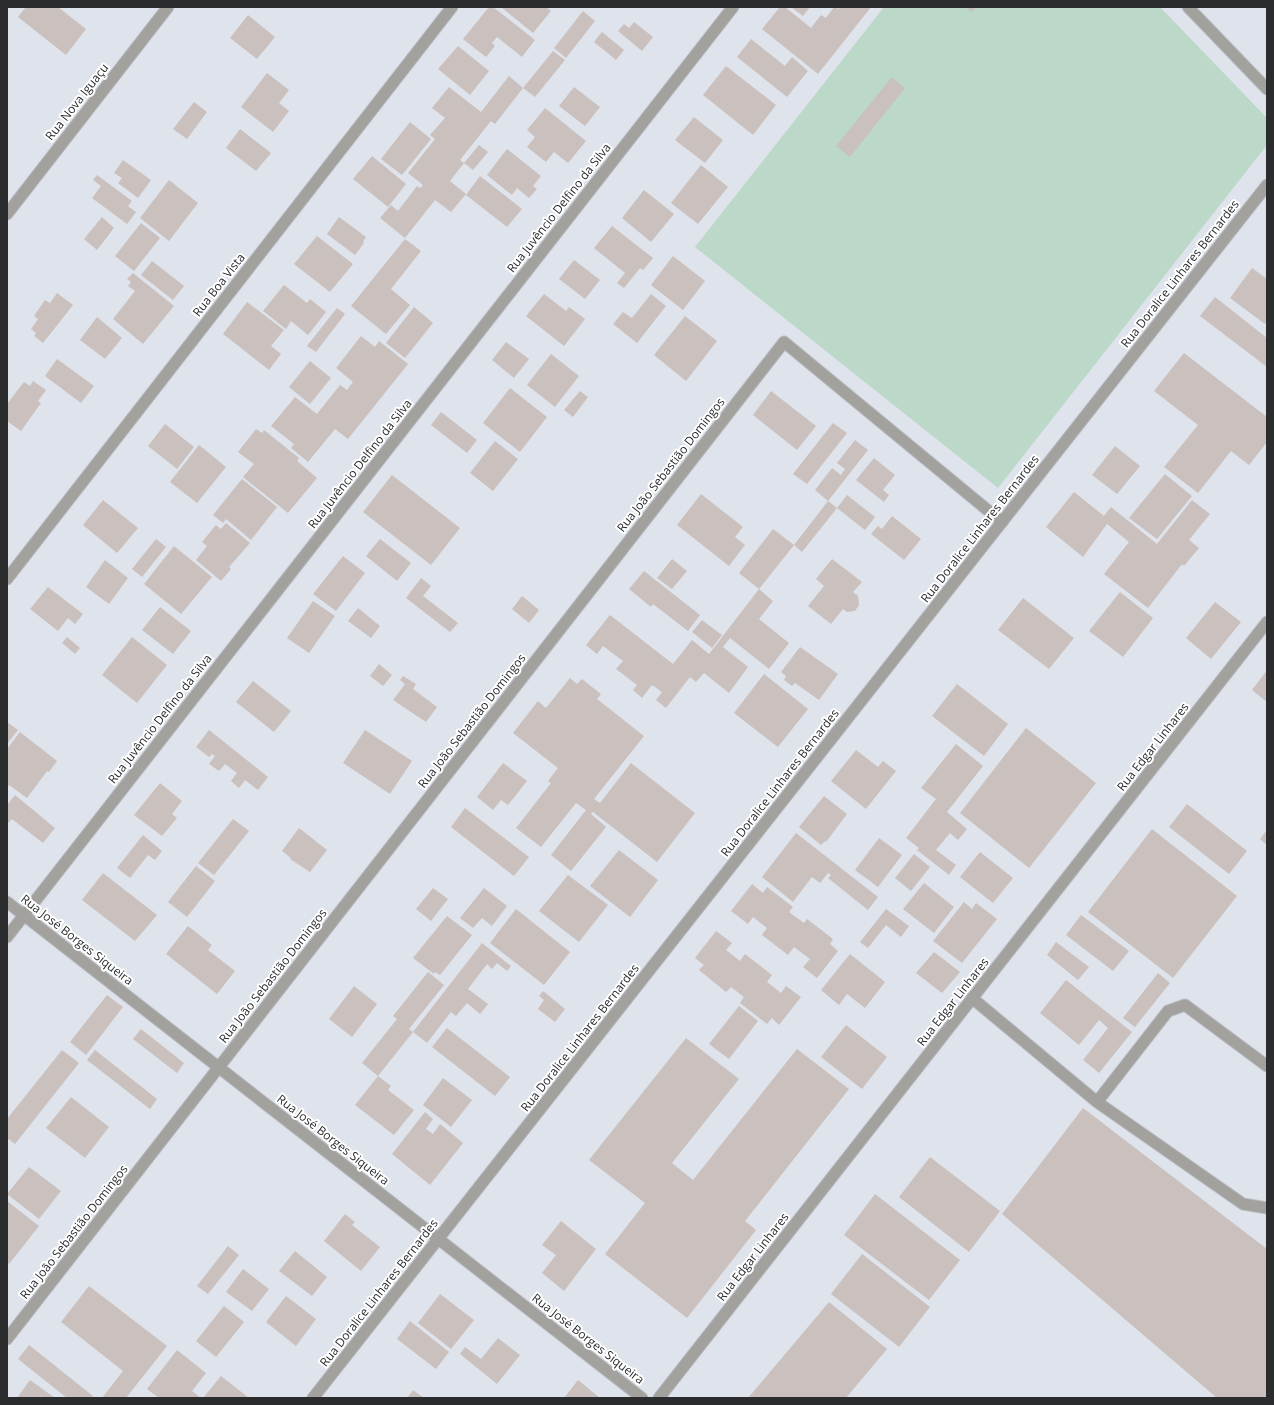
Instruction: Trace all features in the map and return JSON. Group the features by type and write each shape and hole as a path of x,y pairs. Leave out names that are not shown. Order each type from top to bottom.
{"street":[{"name":"Rua Nova Iguaçu","path":"7,214 168,7"},
{"name":"Rua Boa Vista","path":"7,578 452,7"},
{"name":"Rua Juvêncio Delfino da Silva","path":"7,936 733,7"},
{"path":"1188,7 1267,89"},
{"name":"Rua Doralice Linhares Bernardes","path":"313,1398 1267,185"},
{"name":"Rua João Sebastião Domingos","path":"7,1339 784,342 1002,522"},
{"name":"Rua Edgar Linhares","path":"659,1398 1267,622"},
{"name":"Rua José Borges Siqueira","path":"7,902 642,1398"},
{"path":"972,998 1097,1102 1243,1204 1267,1208"},
{"path":"1097,1102 1168,1011 1185,1005 1267,1066"}],"green space":[{"path":"884,7 1160,7 1267,118 1267,145 998,488 695,247"}],"building":[{"path":"26,7 58,7 86,29 66,55 18,17"},
{"path":"489,7 493,7 535,40 522,57 497,37 492,43 495,46 486,57 463,39"},
{"path":"501,7 546,7 551,11 533,33"},
{"path":"780,7 785,7 811,28 821,15 826,18 834,7 839,9 840,7 871,7 818,74 762,29"},
{"path":"791,7 810,7 803,16"},
{"path":"966,7 976,7 972,12"},
{"path":"583,11 595,21 566,58 554,48"},
{"path":"248,15 275,37 257,59 230,38"},
{"path":"634,22 653,37 642,51 618,31 624,24 629,28"},
{"path":"602,32 624,50 616,60 594,42"},
{"path":"751,39 785,66 792,57 808,71 787,97 737,57"},
{"path":"458,46 489,71 470,95 438,69"},
{"path":"553,51 565,60 535,97 523,88"},
{"path":"726,66 776,105 753,135 703,95"},
{"path":"267,73 289,90 279,103 289,111 273,132 241,107"},
{"path":"509,76 523,88 495,124 491,121 460,160 464,163 450,181 466,194 451,212 435,200 405,238 380,218 391,205 398,211 417,186 420,188 423,185 408,173 435,139 430,135 445,118 432,108 449,87 481,112"},
{"path":"892,77 905,88 850,157 836,146"},
{"path":"574,87 600,107 585,126 559,106"},
{"path":"194,102 207,112 187,139 173,129"},
{"path":"545,108 586,141 568,163 554,152 546,162 527,147 535,137 527,130"},
{"path":"694,117 723,140 705,163 675,140"},
{"path":"410,122 431,139 402,175 381,159"},
{"path":"240,129 271,153 256,171 226,148"},
{"path":"479,145 488,152 473,170 464,163"},
{"path":"507,149 541,176 533,186 537,189 529,198 517,188 512,195 487,175"},
{"path":"372,156 406,184 388,207 353,179"},
{"path":"123,160 151,180 138,198 118,183 122,178 114,173"},
{"path":"701,165 728,187 698,224 671,203"},
{"path":"97,175 132,201 128,206 136,212 127,224 92,198 101,186 93,180"},
{"path":"480,176 522,209 507,227 466,195"},
{"path":"169,180 198,203 169,241 140,218"},
{"path":"644,190 674,214 651,242 622,218"},
{"path":"102,217 114,228 97,250 84,239"},
{"path":"339,217 366,237 363,242 364,243 355,255 327,234"},
{"path":"141,223 160,238 134,271 115,256"},
{"path":"612,226 653,258 643,270 640,268 624,288 617,283 625,273 594,248"},
{"path":"317,236 353,264 330,292 294,264"},
{"path":"405,239 421,251 391,289 410,305 386,334 351,306"},
{"path":"673,256 705,281 683,310 651,285"},
{"path":"574,260 600,280 585,299 559,279"},
{"path":"152,261 184,286 173,300 141,275"},
{"path":"1252,268 1267,279 1267,321 1265,324 1230,298"},
{"path":"133,273 174,306 143,344 113,319 135,291 128,286 131,282 127,279"},
{"path":"284,285 307,303 310,299 326,312 308,335 291,321 286,329 263,311"},
{"path":"57,293 73,305 43,343 34,336 36,333 31,329 38,319 34,316 45,300 50,303"},
{"path":"544,294 566,311 569,307 585,319 564,346 526,316"},
{"path":"651,294 666,306 637,343 613,324 623,312 632,318"},
{"path":"1215,297 1267,338 1267,367 1200,316"},
{"path":"247,302 284,330 271,346 281,354 269,370 223,334"},
{"path":"414,307 433,323 405,358 386,343"},
{"path":"337,308 345,314 316,352 307,346"},
{"path":"685,316 717,341 686,381 654,355"},
{"path":"97,317 122,338 105,359 80,340"},
{"path":"361,336 375,347 379,341 408,364 348,439 335,429 308,462 291,448 294,444 271,426 295,397 317,414 340,385 347,390 353,382 336,368"},
{"path":"506,342 529,359 514,378 492,360"},
{"path":"1184,353 1267,417 1267,442 1249,465 1231,451 1198,493 1164,467 1198,425 1154,391"},
{"path":"551,354 579,376 555,407 527,385"},
{"path":"57,359 94,386 81,403 45,376"},
{"path":"310,361 331,378 310,404 289,387"},
{"path":"33,381 46,390 38,401 41,403 21,431 7,421 7,404 24,382 30,386"},
{"path":"510,388 547,417 520,452 483,423"},
{"path":"580,391 588,397 573,417 564,410"},
{"path":"771,391 816,426 797,450 753,415"},
{"path":"441,412 477,440 467,453 431,425"},
{"path":"833,423 847,433 807,484 793,474"},
{"path":"165,424 194,447 177,469 148,446"},
{"path":"256,429 262,433 264,430 299,458 297,461 317,478 288,513 243,477 254,464 238,452"},
{"path":"855,440 868,450 828,501 815,490 832,468 841,475 845,469 837,463"},
{"path":"495,441 518,459 493,491 470,473"},
{"path":"199,445 226,467 197,503 170,482"},
{"path":"1115,446 1140,466 1117,494 1092,475"},
{"path":"874,458 895,475 883,490 889,495 884,502 856,480"},
{"path":"1165,474 1192,496 1157,539 1129,518"},
{"path":"392,475 460,528 431,565 363,512"},
{"path":"242,479 277,507 251,540 226,519 223,523 213,515"},
{"path":"1074,492 1104,516 1111,507 1157,544 1192,500 1210,514 1189,540 1199,548 1184,566 1182,564 1148,608 1104,574 1129,542 1107,524 1083,557 1046,527"},
{"path":"701,494 743,527 735,537 745,545 729,566 677,525"},
{"path":"847,495 875,517 865,530 837,508"},
{"path":"103,500 138,528 117,553 83,525"},
{"path":"828,501 837,508 802,552 794,545"},
{"path":"892,516 921,539 904,560 871,534 878,526 882,529"},
{"path":"226,523 250,543 229,567 231,569 221,581 196,560 207,546 202,542 216,525 221,529"},
{"path":"773,529 794,545 759,589 739,573"},
{"path":"156,539 166,547 142,577 132,569"},
{"path":"380,539 411,563 397,581 366,556"},
{"path":"174,546 212,577 181,614 144,584"},
{"path":"343,556 365,573 336,611 313,594"},
{"path":"672,559 687,571 672,589 657,578"},
{"path":"832,559 862,582 853,592 858,596 859,605 855,611 847,612 843,609 831,624 808,606 824,586 816,579"},
{"path":"105,560 128,578 109,604 86,587"},
{"path":"644,571 700,615 688,631 653,604 651,607 629,589"},
{"path":"421,578 431,586 423,596 458,623 450,632 406,598"},
{"path":"48,587 83,614 75,624 68,618 58,631 30,609"},
{"path":"759,589 773,601 759,619 789,643 769,669 730,638 723,647 748,667 729,693 704,673 696,682 690,677 666,708 656,700 662,692 652,685 642,698 633,690 637,685 616,669 623,661 603,646 597,654 586,645 610,615 673,664 692,640 709,654"},
{"path":"1120,592 1153,618 1123,657 1089,631"},
{"path":"522,596 539,610 529,623 512,609"},
{"path":"1023,598 1074,638 1049,669 998,630"},
{"path":"313,601 335,616 309,653 287,638"},
{"path":"1215,602 1241,622 1211,659 1186,638"},
{"path":"160,607 191,631 173,654 142,630"},
{"path":"358,608 380,626 371,638 348,621"},
{"path":"702,620 722,635 712,648 692,632"},
{"path":"67,637 80,648 75,654 62,643"},
{"path":"132,637 167,665 137,703 102,675"},
{"path":"800,647 838,674 819,700 795,683 792,686 784,680 786,676 781,672"},
{"path":"379,664 392,675 383,686 370,676"},
{"path":"1267,670 1267,702 1252,690"},
{"path":"764,674 808,709 778,747 734,713"},
{"path":"403,676 416,684 413,689 437,707 426,722 393,700 405,684 400,680"},
{"path":"570,678 577,684 582,679 601,694 597,699 644,736 594,799 600,803 631,763 695,813 657,862 593,812 591,814 606,827 571,871 551,855 586,810 576,803 541,847 516,828 551,783 548,781 558,768 513,733 538,701 546,708"},
{"path":"253,681 291,711 274,732 236,702"},
{"path":"957,684 1008,724 984,756 932,716"},
{"path":"7,722 18,730 7,744"},
{"path":"1026,728 1096,783 1029,868 960,813"},
{"path":"209,730 268,777 258,790 245,780 239,788 231,781 237,773 225,764 219,771 209,764 215,756 212,754 209,757 196,747"},
{"path":"365,730 412,761 390,794 343,763"},
{"path":"20,732 57,761 49,772 47,771 27,798 9,785 7,788 7,749"},
{"path":"956,744 983,766 947,812 967,829 958,840 950,833 936,850 956,865 949,875 917,850 919,848 906,838 936,799 921,788"},
{"path":"856,750 878,767 883,761 896,771 866,809 831,781"},
{"path":"503,763 527,781 508,805 501,800 493,810 477,797"},
{"path":"160,783 182,801 172,814 177,818 162,836 134,815"},
{"path":"15,795 55,828 43,843 12,819 7,824 7,805"},
{"path":"824,796 847,814 826,842 825,841 821,845 799,827"},
{"path":"1187,804 1247,851 1229,874 1169,827"},
{"path":"465,808 529,857 514,876 451,827"},
{"path":"233,819 249,831 214,875 198,863"},
{"path":"299,828 327,850 310,872 290,859 291,858 282,851"},
{"path":"1152,829 1237,896 1173,978 1088,912"},
{"path":"1267,830 1267,845 1260,839"},
{"path":"796,833 878,897 868,910 828,878 831,875 828,873 820,883 812,877 793,902 762,877"},
{"path":"143,835 162,851 155,860 148,855 130,878 117,868"},
{"path":"879,838 902,855 878,887 855,870"},
{"path":"619,850 658,880 630,917 590,886"},
{"path":"980,852 1013,878 993,903 960,877"},
{"path":"914,854 930,867 911,891 895,878"},
{"path":"196,866 215,881 187,917 168,902"},
{"path":"103,873 157,915 135,941 82,900"},
{"path":"568,875 608,905 579,942 539,911"},
{"path":"924,883 954,907 934,933 903,909"},
{"path":"752,884 763,893 767,887 793,907 789,912 804,923 807,919 833,939 830,944 838,951 817,978 803,967 810,959 794,947 788,955 762,935 767,928 753,917 748,924 731,911"},
{"path":"433,888 448,899 431,921 416,909"},
{"path":"484,888 507,906 492,926 482,918 473,928 460,918"},
{"path":"964,902 972,909 976,903 997,919 962,963 933,941"},
{"path":"516,909 570,952 544,985 490,943"},
{"path":"886,909 909,926 901,937 886,925 868,948 860,942"},
{"path":"1081,915 1129,951 1113,971 1066,935"},
{"path":"447,916 472,935 440,975 435,972 434,974 413,958"},
{"path":"188,926 212,945 208,950 235,971 217,994 166,954"},
{"path":"716,931 732,943 726,950 740,961 745,954 772,975 767,982 781,993 786,986 801,997 779,1025 772,1018 767,1024 740,1003 744,997 731,987 726,992 699,970 704,965 695,958"},
{"path":"1056,942 1089,967 1078,980 1047,955"},
{"path":"482,943 511,966 507,971 497,963 492,969 487,964 468,989 488,1004 480,1014 467,1003 456,1016 451,1012 427,1043 413,1032"},
{"path":"934,952 960,972 942,993 916,973"},
{"path":"850,954 885,982 865,1008 847,994 839,1005 821,990"},
{"path":"428,972 444,985 409,1029 413,1032 378,1076 362,1063 397,1019 393,1016"},
{"path":"1158,973 1170,983 1135,1027 1123,1018"},
{"path":"1066,980 1132,1032 1099,1073 1083,1060 1108,1028 1099,1020 1079,1045 1040,1013"},
{"path":"354,986 377,1004 352,1037 329,1019"},
{"path":"543,991 565,1009 555,1022 538,1009 544,1000 539,996"},
{"path":"107,995 123,1007 86,1055 70,1042"},
{"path":"739,1006 758,1021 729,1059 709,1044"},
{"path":"846,1025 887,1057 862,1089 821,1057"},
{"path":"447,1028 510,1077 495,1096 432,1047"},
{"path":"141,1029 184,1063 177,1073 133,1039"},
{"path":"686,1038 739,1079 672,1163 693,1180 797,1049 849,1089 745,1221 756,1230 687,1318 605,1254 645,1203 589,1160"},
{"path":"62,1050 79,1063 15,1144 7,1138 7,1119"},
{"path":"95,1050 157,1099 150,1109 87,1060"},
{"path":"378,1076 391,1086 388,1090 414,1110 394,1135 355,1105"},
{"path":"443,1078 472,1100 451,1127 423,1105"},
{"path":"71,1097 109,1127 85,1158 46,1128"},
{"path":"1083,1108 1267,1249 1267,1398 1217,1398 1002,1214"},
{"path":"425,1112 433,1119 426,1129 433,1134 440,1124 463,1143 430,1185 392,1154"},
{"path":"930,1157 1000,1211 969,1252 899,1197"},
{"path":"29,1167 61,1191 39,1219 7,1194"},
{"path":"875,1194 960,1260 929,1300 844,1235"},
{"path":"7,1201 39,1226 9,1264 7,1262"},
{"path":"345,1214 355,1222 352,1225 380,1247 361,1271 324,1241"},
{"path":"561,1221 596,1249 564,1291 542,1273 556,1255 542,1245"},
{"path":"228,1246 239,1255 208,1294 197,1286"},
{"path":"295,1251 327,1277 312,1296 279,1271"},
{"path":"862,1254 930,1307 899,1347 831,1294"},
{"path":"243,1269 269,1289 252,1311 226,1292"},
{"path":"89,1286 167,1346 126,1398 102,1398 123,1371 61,1322"},
{"path":"440,1294 474,1320 451,1349 418,1323"},
{"path":"286,1296 316,1319 296,1346 266,1322"},
{"path":"829,1302 887,1349 846,1398 748,1398"},
{"path":"224,1306 244,1322 216,1357 196,1341"},
{"path":"410,1321 449,1352 436,1369 397,1339"},
{"path":"498,1338 520,1355 497,1384 460,1354 465,1347 481,1359"},
{"path":"29,1345 93,1396 91,1398 67,1398 18,1359"},
{"path":"177,1350 206,1373 192,1391 201,1398 159,1398 147,1389"},
{"path":"221,1376 249,1398 203,1398"},
{"path":"30,1380 55,1398 17,1398"},
{"path":"578,1380 600,1398 564,1398"},
{"path":"413,1390 424,1398 407,1398"}]}
